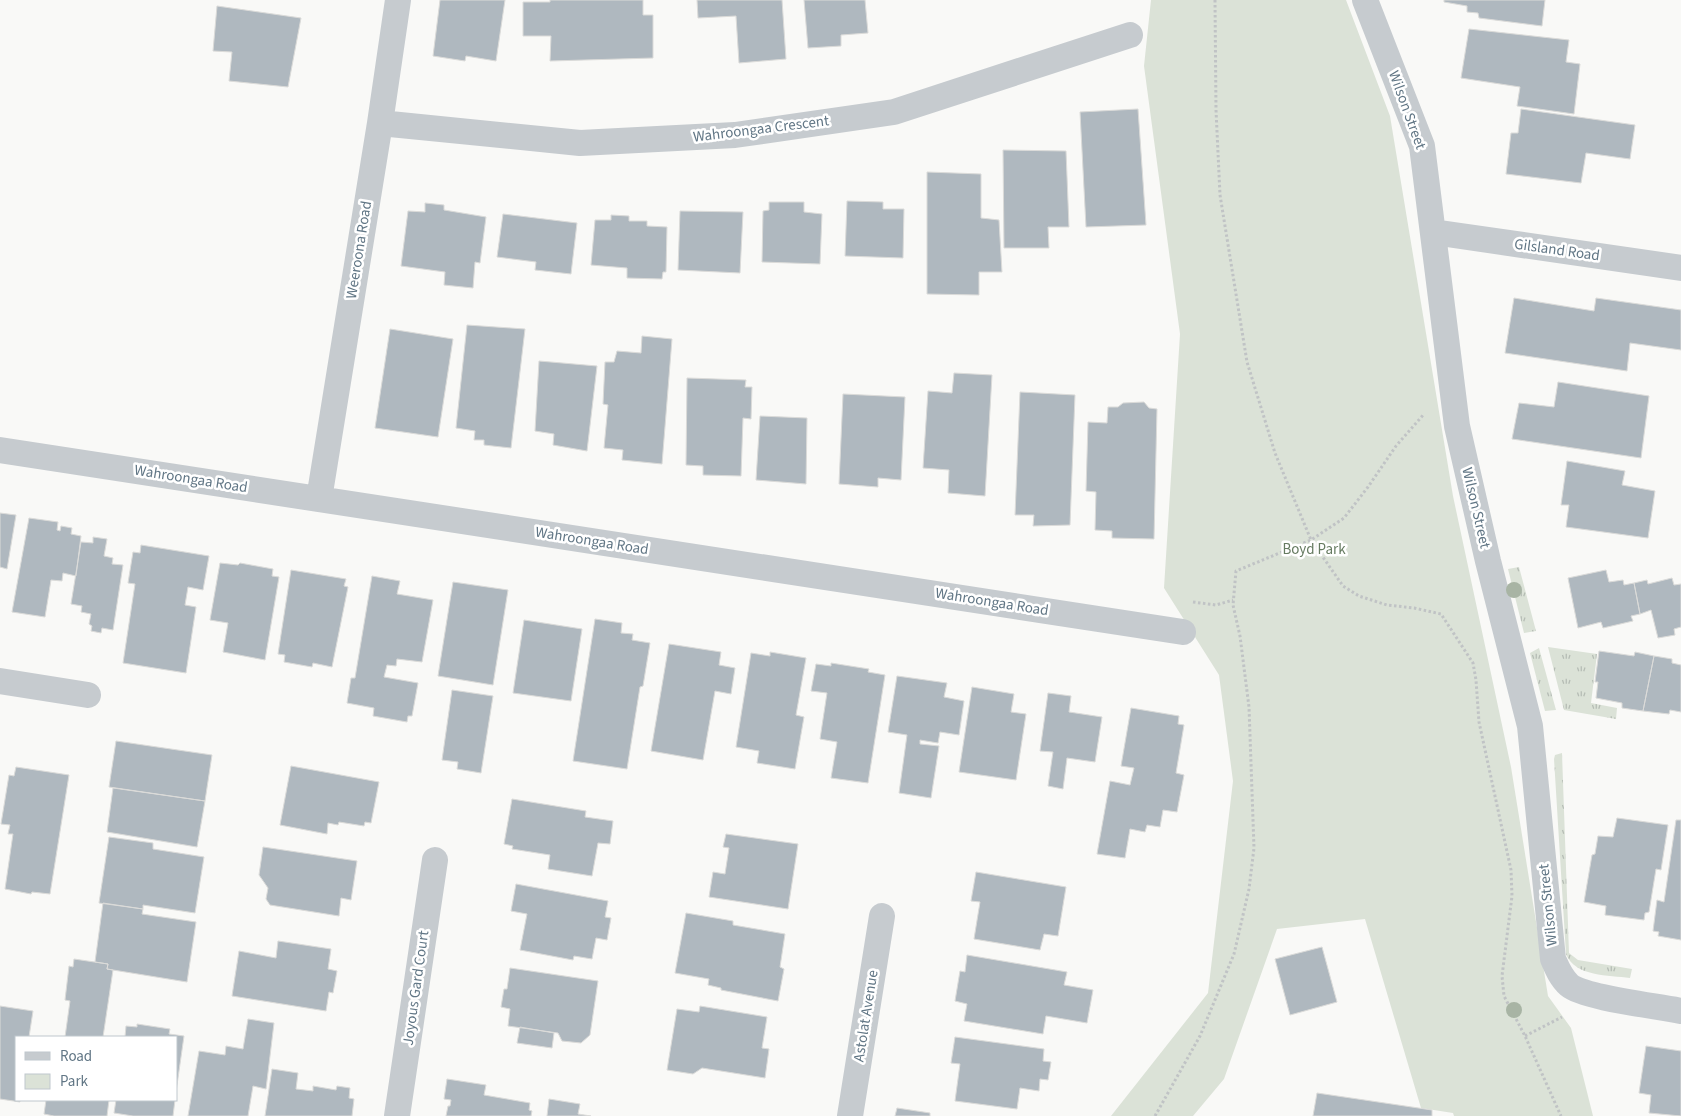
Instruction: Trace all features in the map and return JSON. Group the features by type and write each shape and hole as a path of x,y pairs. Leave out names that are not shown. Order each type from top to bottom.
{"street":[{"name":"Weeroona Road","path":"319,499 398,0"},
{"name":"Wilson Street","path":"1365,0 1422,146 1457,426 1486,552 1530,726 1553,959 1560,973 1570,986 1585,993 1681,1010"},
{"name":"Wahroongaa Crescent","path":"380,123 580,143 735,135 894,112 1130,35"},
{"name":"Gilsland Road","path":"1433,232 1681,268"},
{"name":"Wahroongaa Road","path":"0,450 1183,632"},
{"path":"0,681 88,695"},
{"name":"Joyous Gard Court","path":"397,1116 435,860"},
{"name":"Astolat Avenue","path":"850,1116 882,916"}],"path":[{"path":"1215,0 1216,110 1220,195 1247,362 1275,453 1311,540 1343,586 1359,596 1387,605 1441,614 1473,663 1479,722 1511,870 1512,896 1502,976 1504,996 1525,1036 1561,1116"},
{"path":"1155,1116 1200,1036 1234,954 1249,889 1254,848 1249,707 1233,600 1236,571 1311,540 1344,518 1396,446 1453,383"},
{"path":"1185,600 1216,605 1233,600"}],"green space":[{"name":"Boyd Park","path":"1151,0 1346,0 1390,116 1453,496 1511,767 1548,996 1571,1028 1593,1116 1454,1116 1453,1113 1421,1108 1365,919 1277,929 1224,1079 1193,1116 1111,1116 1208,993 1233,781 1219,675 1164,588 1180,334 1144,66"},
{"path":"1519,567 1536,631 1524,633 1508,569"},
{"path":"1548,647 1597,654 1591,703 1617,708 1616,719 1564,710"},
{"path":"1539,648 1556,710 1545,711 1530,653"},
{"path":"1562,753 1569,953 1578,960 1632,969 1630,978 1594,974 1585,971 1570,962 1566,954 1554,759 1555,755"}],"building":[{"path":"440,0 505,0 496,61 466,56 465,61 433,56"},
{"path":"550,0 643,0 643,15 653,15 653,58 550,61 551,36 523,36 523,2 550,2"},
{"path":"697,0 782,0 786,59 739,63 736,16 698,18"},
{"path":"804,0 865,0 868,33 841,35 841,46 808,48"},
{"path":"1444,0 1545,0 1542,26 1479,18 1478,13 1467,12 1467,6 1444,2"},
{"path":"217,6 301,18 288,87 229,81 232,52 213,51"},
{"path":"1469,29 1569,40 1566,62 1580,64 1574,114 1517,106 1520,87 1461,78"},
{"path":"1138,109 1146,225 1086,227 1080,112"},
{"path":"1521,109 1635,125 1630,159 1586,153 1581,183 1506,174 1511,133 1518,133"},
{"path":"1003,150 1066,151 1069,227 1048,227 1049,248 1004,248"},
{"path":"927,172 981,174 981,218 999,220 1002,272 979,272 979,295 927,294"},
{"path":"847,201 883,202 883,209 904,209 903,258 845,256"},
{"path":"769,202 804,202 804,212 822,214 820,264 762,262 763,211 769,210"},
{"path":"425,203 444,205 444,210 486,217 480,263 475,262 473,288 444,285 445,272 401,266 408,211 425,212"},
{"path":"680,211 743,212 740,273 678,270"},
{"path":"503,214 577,223 571,274 535,270 536,262 497,257"},
{"path":"611,215 629,216 629,221 647,221 647,226 667,227 666,272 663,272 662,279 627,278 627,268 591,265 595,220 611,220"},
{"path":"1514,298 1594,311 1596,298 1681,310 1681,350 1630,343 1627,371 1505,353"},
{"path":"467,325 525,329 511,448 484,445 484,440 474,440 475,431 456,428"},
{"path":"390,329 453,339 438,437 375,428"},
{"path":"642,336 672,339 662,464 622,460 623,450 604,448 608,405 603,404 605,362 614,362 617,351 641,353"},
{"path":"539,361 597,366 587,451 553,445 554,434 535,431"},
{"path":"954,373 992,375 985,496 948,493 949,470 923,468 928,391 952,393"},
{"path":"687,378 746,380 745,387 752,387 751,419 743,418 741,476 703,475 703,466 686,465"},
{"path":"1558,382 1649,396 1641,458 1512,439 1519,403 1554,407"},
{"path":"1020,392 1075,395 1070,525 1033,526 1034,515 1015,515"},
{"path":"843,394 905,397 901,480 878,478 878,487 839,484"},
{"path":"1144,402 1149,408 1157,409 1154,539 1112,538 1112,531 1095,530 1096,492 1086,491 1088,422 1107,423 1108,407 1118,407 1123,403"},
{"path":"760,416 807,418 806,484 756,480"},
{"path":"1567,461 1625,471 1622,485 1655,491 1648,538 1566,527 1569,505 1561,505"},
{"path":"0,513 16,515 7,569 0,567"},
{"path":"29,518 58,522 57,530 60,531 61,526 72,528 71,534 81,536 76,576 63,573 62,581 51,580 45,617 12,612"},
{"path":"93,537 107,539 104,556 113,558 112,564 123,565 113,630 102,628 101,633 91,631 92,626 89,624 91,614 81,612 82,606 71,604 81,542 93,543"},
{"path":"141,545 209,556 203,590 188,587 185,605 196,607 186,673 123,663 135,584 128,583 133,552 140,553"},
{"path":"220,563 238,565 240,563 273,569 272,576 279,577 265,660 223,652 228,623 210,620"},
{"path":"291,570 346,579 344,586 348,587 332,667 313,663 312,667 284,662 285,655 278,654"},
{"path":"1606,570 1609,582 1623,580 1624,585 1634,583 1640,614 1631,616 1633,621 1603,628 1601,622 1578,628 1568,578"},
{"path":"372,576 400,581 397,594 433,600 422,662 397,659 396,666 387,665 384,677 418,683 412,716 408,716 407,722 373,716 374,708 347,703 351,678 355,678"},
{"path":"1672,578 1674,585 1681,584 1681,627 1674,629 1675,635 1658,638 1651,610 1640,614 1634,583 1647,580 1648,584"},
{"path":"453,582 508,590 493,685 438,676"},
{"path":"595,619 622,623 621,633 633,634 632,640 650,643 643,686 640,687 627,769 573,761"},
{"path":"524,620 582,629 571,701 513,693"},
{"path":"669,644 721,652 719,665 735,668 731,694 715,691 703,760 651,751"},
{"path":"1599,651 1634,656 1635,652 1654,656 1643,711 1622,708 1622,703 1596,698 1598,682 1595,682"},
{"path":"770,652 806,658 796,715 804,717 795,769 757,763 759,751 736,747 751,653 770,656"},
{"path":"1654,656 1672,659 1672,663 1681,665 1681,712 1670,710 1669,714 1643,711"},
{"path":"831,663 869,669 868,672 885,675 868,783 831,778 837,742 820,739 827,693 811,691 816,664 831,666"},
{"path":"897,676 947,683 944,697 964,701 959,735 940,732 938,743 920,740 920,744 939,746 931,798 899,793 907,735 888,732"},
{"path":"972,687 1014,694 1011,712 1026,714 1016,780 959,772"},
{"path":"452,690 493,696 481,773 457,769 458,762 442,760"},
{"path":"1048,693 1071,696 1069,712 1102,717 1095,762 1067,758 1063,789 1048,786 1053,752 1040,751"},
{"path":"1131,708 1179,716 1178,724 1184,725 1176,773 1184,775 1177,812 1163,810 1160,827 1147,825 1145,832 1130,829 1125,858 1097,854 1110,781 1130,785 1134,768 1121,766"},
{"path":"116,741 212,755 205,801 109,787"},
{"path":"291,766 379,782 371,823 365,822 364,826 339,822 338,825 328,823 327,834 280,825"},
{"path":"16,767 69,775 50,894 32,892 31,894 5,889 13,834 8,834 10,825 1,824 9,775 14,776"},
{"path":"113,788 205,801 197,847 107,832"},
{"path":"512,799 586,811 585,817 613,821 610,844 598,843 592,876 548,869 550,855 512,849 513,846 504,844"},
{"path":"1617,818 1668,825 1661,870 1656,869 1649,912 1645,913 1644,920 1605,915 1606,906 1584,902 1592,855 1595,854 1598,836 1613,837"},
{"path":"1676,820 1681,820 1681,940 1658,936 1659,932 1653,931 1657,900 1664,902"},
{"path":"726,834 798,844 788,909 709,897 713,872 725,874 729,848 723,847"},
{"path":"109,837 153,843 153,849 204,857 195,913 143,905 143,909 99,903"},
{"path":"263,847 357,861 351,900 341,898 339,916 270,905 266,899 268,888 259,875"},
{"path":"976,872 1066,887 1058,936 1044,934 1040,950 974,939 980,902 971,901"},
{"path":"516,884 608,901 605,917 611,918 607,940 596,938 592,959 574,956 573,960 520,950 527,914 511,911"},
{"path":"103,903 143,909 142,914 196,922 187,982 107,969 108,964 95,962"},
{"path":"686,913 733,921 733,925 785,934 780,967 784,969 778,1001 721,990 721,988 708,985 709,979 675,973"},
{"path":"278,941 331,949 328,969 337,971 333,993 329,992 326,1011 232,996 239,951 276,958"},
{"path":"1322,947 1337,1002 1290,1015 1275,959"},
{"path":"967,955 1067,972 1064,985 1093,990 1087,1023 1046,1016 1043,1034 964,1021 967,1004 955,1001 960,971 965,972"},
{"path":"74,959 108,964 107,969 113,970 103,1036 65,1036 70,1001 65,1000 69,966 73,967"},
{"path":"510,968 598,981 590,1035 581,1043 562,1041 558,1033 508,1026 510,1009 501,1007 504,989 507,989"},
{"path":"0,1006 33,1011 29,1036 15,1036 15,1101 20,1102 0,1099"},
{"path":"700,1006 767,1017 762,1048 769,1049 765,1078 702,1068 693,1074 667,1070 677,1009 699,1012"},
{"path":"248,1019 274,1023 266,1089 253,1086 248,1116 188,1116 199,1051 225,1055 226,1046 243,1049"},
{"path":"137,1024 170,1029 169,1034 184,1036 178,1078 178,1036 125,1036 126,1026 137,1027"},
{"path":"520,1027 554,1033 552,1048 517,1043"},
{"path":"955,1037 1044,1049 1043,1061 1051,1062 1048,1080 1040,1079 1039,1091 1020,1088 1017,1109 955,1101 960,1064 951,1063"},
{"path":"1646,1046 1681,1051 1681,1116 1649,1113 1651,1095 1639,1093"},
{"path":"272,1069 298,1073 296,1089 313,1091 313,1086 336,1090 337,1086 350,1088 349,1098 354,1099 352,1116 265,1116"},
{"path":"447,1079 486,1085 484,1095 530,1103 529,1110 532,1111 531,1116 446,1116 451,1100 444,1099"},
{"path":"1317,1093 1432,1110 1432,1116 1313,1116"},
{"path":"549,1099 580,1104 578,1114 591,1116 547,1116"},
{"path":"46,1101 109,1101 107,1116 54,1116 44,1114"},
{"path":"116,1101 175,1101 173,1116 133,1116 114,1113"},
{"path":"897,1108 930,1113 930,1116 895,1116"}]}
